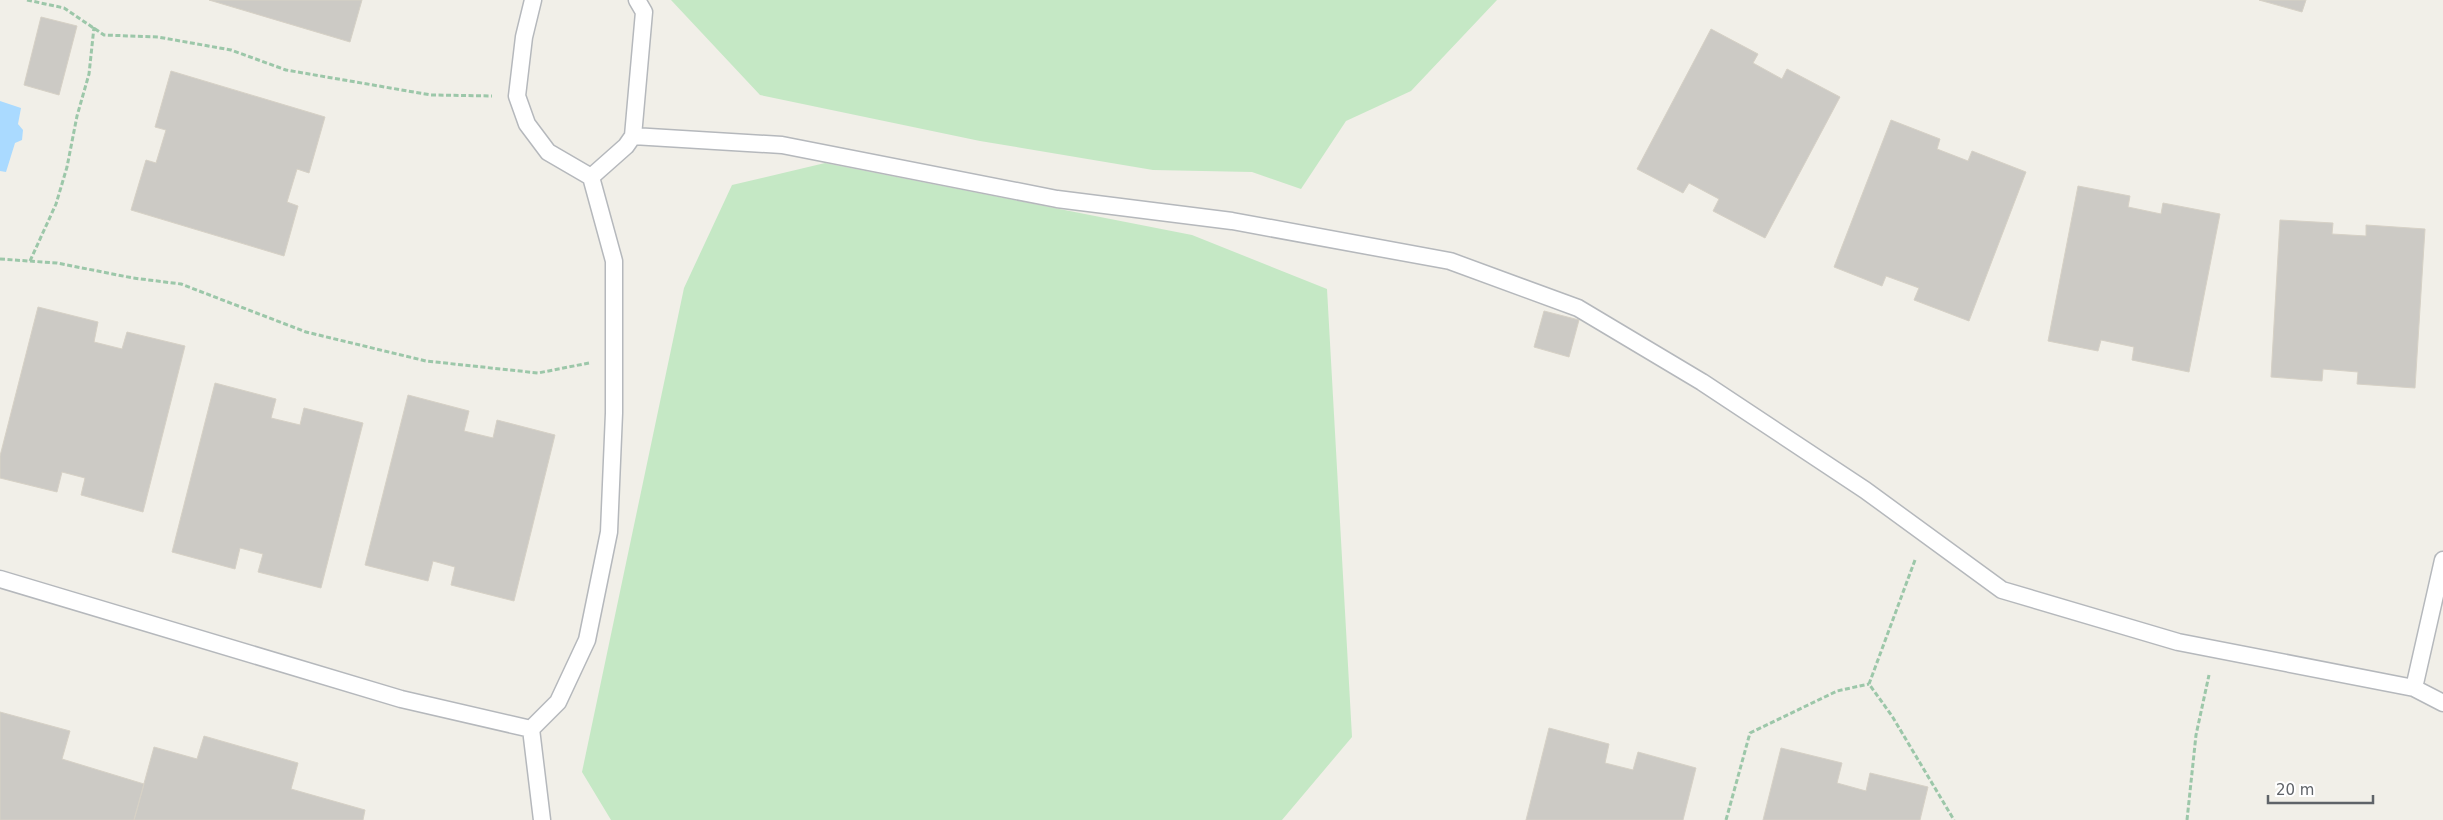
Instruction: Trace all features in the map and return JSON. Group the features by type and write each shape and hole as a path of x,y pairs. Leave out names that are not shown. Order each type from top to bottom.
{"lane":[{"path":"531,729 558,702 587,640 609,532 614,358 614,261 591,177 548,152 527,124 517,96 524,37 533,0"},
{"path":"591,177 626,146 633,136 644,12 637,0"},
{"path":"633,136 782,145 1057,199 1232,221 1450,261 1578,308 1702,382 1865,490 2002,590 2178,642 2414,688 2443,703"},
{"path":"2414,688 2443,560"},
{"path":"0,579 401,699 531,729"},
{"path":"531,729 542,820"}],"path":[{"path":"29,0 64,8 104,35 168,38 231,50 286,70 431,95 517,96"},
{"path":"30,261 56,204 67,167 77,116 89,74 94,27"},
{"path":"0,259 57,263 133,278 181,284 306,332 426,362 538,373 614,358"},
{"path":"1870,684 1924,533"},
{"path":"2187,820 2196,735 2208,685 2213,649"},
{"path":"1726,820 1750,733 1837,691 1870,684"},
{"path":"1870,684 1892,716 1954,820"}],"green space":[{"path":"671,0 1497,0 1411,91 1346,121 1301,189 1252,172 1153,170 980,141 760,95"},
{"path":"825,163 1192,235 1327,289 1352,737 1282,820 611,820 582,772 684,288 732,185"}],"water":[{"path":"0,101 21,108 18,124 23,130 22,140 15,143 6,172 0,171"}],"building":[{"path":"209,0 362,0 350,42"},
{"path":"2259,0 2306,0 2302,12"},
{"path":"41,17 77,26 59,95 24,85"},
{"path":"1711,29 1758,54 1753,63 1782,79 1787,69 1840,97 1765,238 1713,211 1719,199 1689,183 1683,193 1637,169"},
{"path":"171,71 325,117 309,173 297,169 287,202 298,206 284,256 131,210 146,160 156,163 166,130 155,127"},
{"path":"1891,120 1940,139 1937,149 1968,161 1972,151 2026,172 1969,321 1914,300 1919,288 1886,276 1882,286 1834,267"},
{"path":"2078,186 2130,196 2128,207 2161,214 2163,203 2220,214 2189,372 2132,360 2134,347 2101,340 2098,351 2048,341"},
{"path":"2280,220 2333,223 2332,234 2366,236 2366,225 2425,229 2415,388 2357,384 2358,372 2323,369 2322,381 2271,377"},
{"path":"38,307 98,322 94,342 122,349 127,332 185,346 143,512 81,495 85,478 62,472 57,492 0,478 0,456"},
{"path":"1544,311 1579,320 1569,357 1534,347"},
{"path":"215,383 276,399 271,418 300,425 304,408 363,423 321,588 258,572 263,554 240,548 235,569 172,552"},
{"path":"408,395 469,411 464,431 493,438 497,420 555,435 514,601 451,585 455,567 433,561 428,581 365,565"},
{"path":"0,712 70,731 62,759 144,784 134,820 0,820"},
{"path":"1549,728 1609,744 1605,763 1633,770 1638,752 1696,768 1683,820 1526,820"},
{"path":"204,736 298,763 291,789 365,810 363,820 134,820 154,747 197,759"},
{"path":"1781,748 1842,763 1837,783 1866,791 1870,773 1928,787 1920,820 1763,820"}]}
